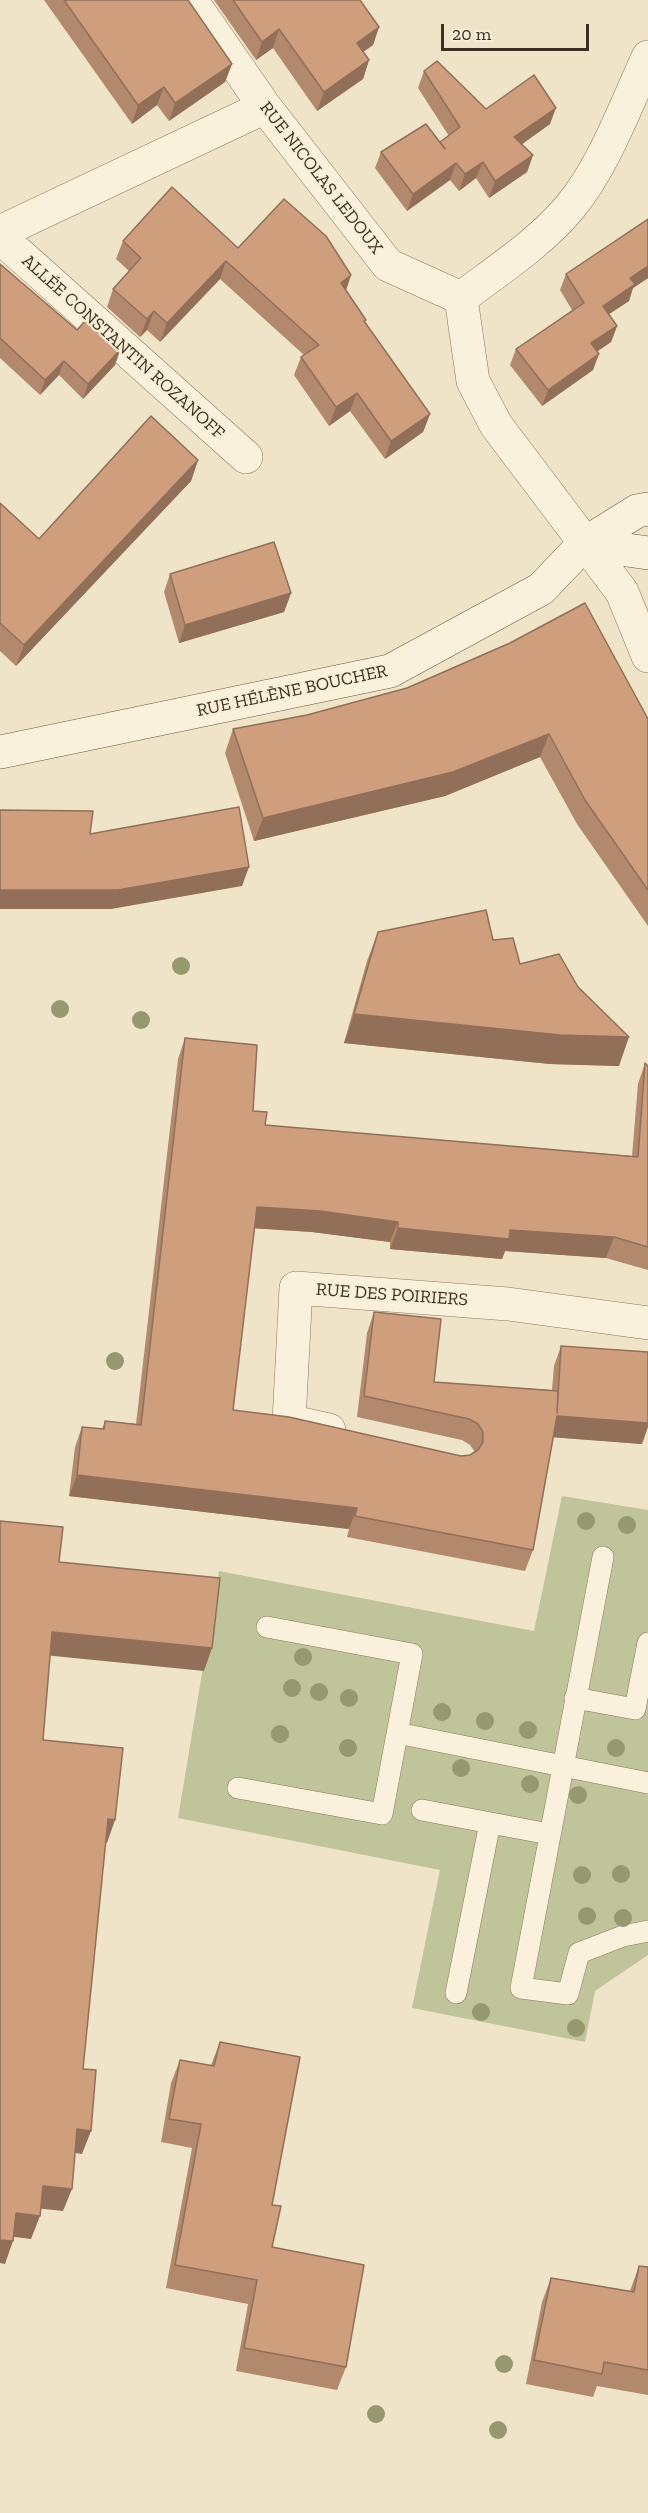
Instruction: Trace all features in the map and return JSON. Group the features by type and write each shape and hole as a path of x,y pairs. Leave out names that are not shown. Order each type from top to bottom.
{"street":[{"name":"RUE NICOLAS LEDOUX","path":"191,0 265,107 388,265 461,298"},
{"path":"648,57 590,177 570,207 544,232 461,298 473,381 496,425 622,592 648,656"},
{"path":"0,232 265,107"},
{"name":"ALLÉE CONSTANTIN ROZANOFF","path":"0,237 246,458"},
{"name":"RUE HÉLÈNE BOUCHER","path":"0,752 390,671 541,589 584,544 637,511 648,509"},
{"path":"584,544 648,553"},
{"name":"RUE DES POIRIERS","path":"356,1436 289,1421 296,1288 508,1304 648,1323"}],"lane":[{"path":"603,1557 561,1766 521,1988 568,1994 579,1953 623,1936 648,1930"},
{"path":"238,1788 382,1814 412,1654 267,1627"},
{"path":"575,1698 635,1710 648,1643"},
{"path":"397,1733 648,1783"},
{"path":"422,1810 549,1834"},
{"path":"456,1993 490,1823"}],"green space":[{"path":"562,1496 648,1510 648,1955 595,1991 585,2042 412,2008 440,1870 178,1818 219,1571 534,1631"}],"building":[{"path":"64,0 188,0 232,64 175,103 164,87 138,105"},
{"path":"233,0 360,0 379,27 357,43 369,60 324,92 279,29 262,42"},
{"path":"437,61 486,109 534,75 556,108 514,137 533,155 495,181 483,162 465,174 456,163 413,194 381,152 426,124 445,149 440,142 460,127 424,71"},
{"path":"172,187 238,248 284,199 326,236 351,275 341,283 366,320 364,321 430,414 391,441 357,393 336,407 301,357 319,345 226,261 167,323 154,311 147,319 113,289 141,258 123,241"},
{"path":"648,219 648,266 630,278 635,284 603,306 617,326 591,343 599,354 548,390 516,349 584,303 566,274"},
{"path":"0,264 77,330 86,320 120,350 88,384 64,361 45,380 0,338"},
{"path":"151,416 198,460 24,645 0,623 0,503 39,539"},
{"path":"274,542 291,593 185,625 170,574"},
{"path":"585,603 648,719 648,890 585,800 549,734 453,772 263,818 233,729 307,715 407,688 510,643"},
{"path":"239,807 249,867 118,890 0,890 0,810 93,811 90,834"},
{"path":"486,910 493,940 513,938 520,964 559,954 578,987 629,1037 560,1035 354,1014 378,932"},
{"path":"185,1038 257,1045 253,1111 267,1112 265,1125 638,1157 645,1063 648,1066 648,1247 614,1237 510,1230 509,1239 398,1228 398,1222 320,1211 257,1207 233,1410 289,1417 461,1456 470,1455 478,1450 483,1442 483,1432 478,1424 469,1419 364,1396 374,1312 441,1319 434,1382 558,1391 557,1413 561,1346 648,1352 648,1423 557,1416 533,1550 355,1516 357,1508 77,1475 82,1427 104,1429 105,1421 141,1425"},
{"path":"0,1521 63,1527 59,1562 220,1578 212,1648 52,1632 43,1740 123,1748 115,1820 108,1819 83,2069 96,2070 91,2131 77,2129 72,2189 43,2186 40,2216 16,2213 13,2241 0,2240"},
{"path":"220,2042 300,2057 272,2205 281,2206 272,2247 364,2265 346,2367 244,2348 257,2280 175,2265 201,2124 169,2119 180,2060 214,2066"},
{"path":"639,2266 648,2267 648,2370 604,2362 602,2374 534,2360 551,2278 634,2292"}]}
